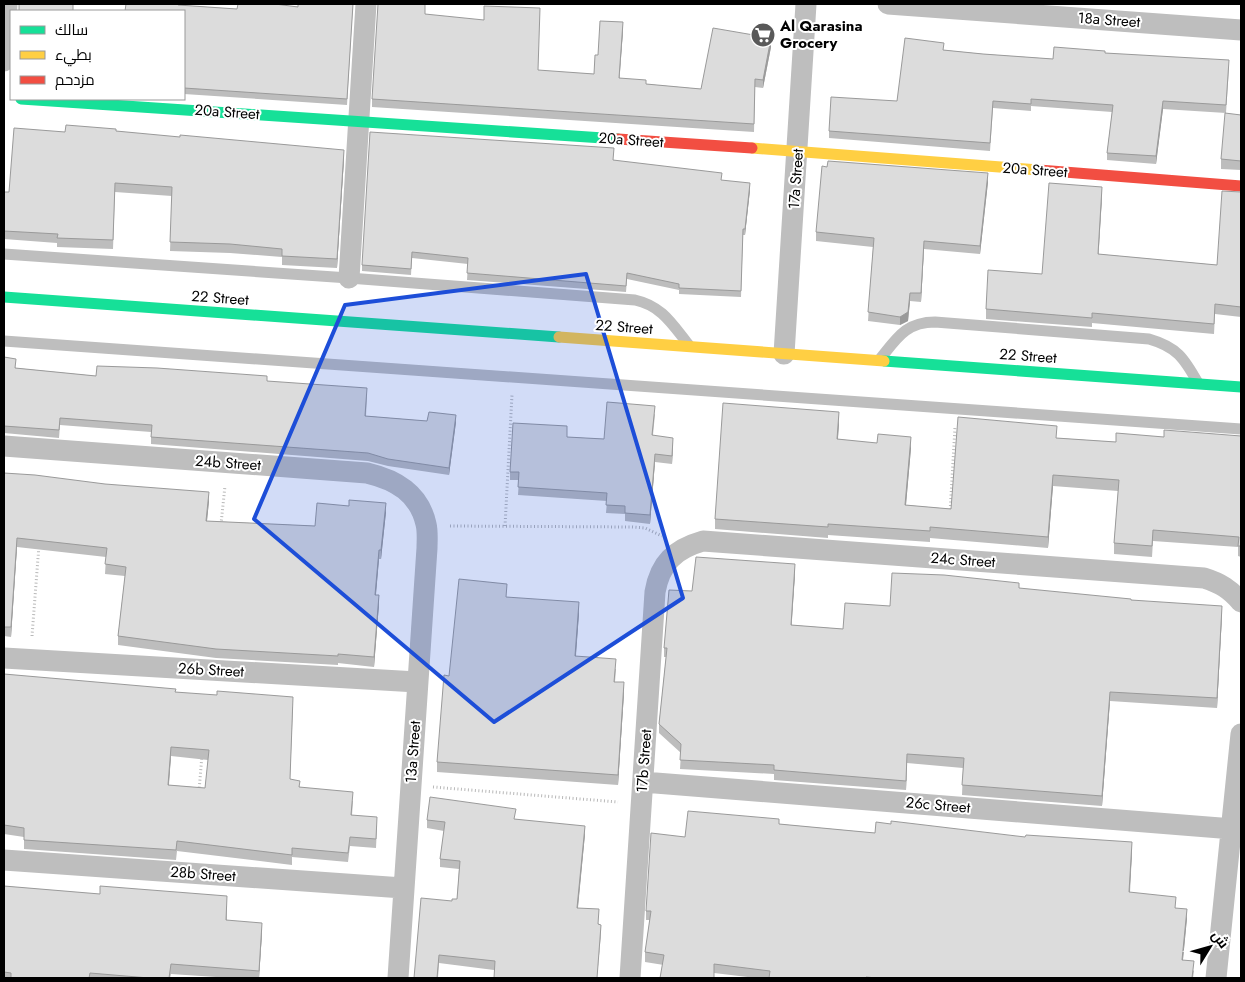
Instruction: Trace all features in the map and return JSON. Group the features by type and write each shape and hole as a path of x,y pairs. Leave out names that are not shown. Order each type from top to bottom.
{"street":[{"path":"4,61 7,4"},
{"path":"349,278 366,4"},
{"name":"17a Street","path":"784,354 806,4"},
{"name":"18a Street","path":"888,4 1241,30"},
{"name":"20a Street","path":"36,100 798,151 1241,186"},
{"name":"22 Street","path":"4,297 1241,387"},
{"name":"24b Street","path":"4,446 367,473 388,478 405,489 419,506 427,526"},
{"name":"13a Street","path":"398,978 427,526"},
{"name":"24c Street","path":"679,550 703,541 1204,578 1232,590 1241,602"},
{"name":"17b Street","path":"630,978 656,592 658,580 663,569 679,550"},
{"name":"26b Street","path":"4,658 418,682"},
{"path":"1216,978 1241,734"},
{"name":"26c Street","path":"643,782 1232,829"},
{"name":"28b Street","path":"4,860 403,888"}],"lane":[{"path":"4,254 349,278 641,302 657,308 691,347"},
{"path":"879,361 908,328 921,322 935,322 1149,339 1163,343 1176,350 1186,361 1199,384"},
{"path":"4,341 513,380 1241,429"}],"path":[{"path":"505,526 513,380"},
{"path":"950,520 956,411"},
{"path":"221,532 227,463"},
{"path":"427,526 645,528 669,540 679,550"},
{"path":"30,660 40,536"},
{"path":"199,796 203,748"},
{"path":"410,786 641,804"}],"highlighted area":[{"path":"586,274 683,598 494,722 254,519 345,305"}],"building":[{"path":"19,4 73,4 73,10 19,10"},
{"path":"126,4 178,4 237,9 238,4 275,4 298,7 298,4 353,4 347,99 185,88 185,10 125,10"},
{"path":"378,4 425,4 425,14 484,20 484,6 540,8 538,70 594,74 595,55 598,55 600,21 623,22 619,78 646,80 646,84 701,89 713,28 771,38 763,80 755,79 754,124 372,99"},
{"path":"905,38 944,43 943,50 1053,59 1054,47 1105,51 1105,53 1229,60 1226,105 1163,101 1156,156 1107,153 1113,105 1031,99 1031,104 993,101 990,143 829,131 831,97 897,101"},
{"path":"1225,113 1241,115 1241,161 1221,159"},
{"path":"66,125 180,137 180,135 344,150 337,259 282,256 282,249 230,244 170,242 172,187 115,183 113,240 57,238 58,234 4,231 4,192 9,192 14,128 65,132"},
{"path":"370,132 614,148 613,160 722,173 721,180 750,183 745,229 743,229 741,291 679,288 679,284 627,273 626,286 467,273 468,258 412,252 411,269 362,265"},
{"path":"828,161 988,173 980,246 924,241 921,293 910,293 908,312 900,317 868,312 874,238 816,232 822,166 827,167"},
{"path":"1049,183 1102,187 1098,254 1217,265 1222,191 1241,192 1241,307 1215,304 1214,324 1092,313 1092,318 986,309 988,270 1042,274"},
{"path":"4,357 16,359 15,368 96,376 97,366 157,368 267,376 267,381 367,388 365,416 427,421 429,412 456,415 449,468 388,459 368,453 151,437 152,425 60,418 59,430 4,426"},
{"path":"607,402 655,406 652,435 673,438 672,456 655,454 650,515 625,513 625,506 606,505 607,493 518,487 519,472 510,472 513,423 567,426 567,437 604,439"},
{"path":"723,403 839,412 837,439 877,443 878,434 911,437 905,505 951,509 958,417 1057,426 1056,438 1116,442 1116,433 1164,437 1164,430 1241,436 1241,546 1238,546 1239,537 1153,530 1152,546 1114,543 1119,480 1053,475 1048,537 930,527 930,531 828,524 828,527 715,519"},
{"path":"4,473 105,484 209,492 206,521 315,526 317,503 349,506 349,500 386,503 375,595 379,595 374,657 216,649 118,636 126,567 105,564 107,548 17,538 11,627 4,627"},
{"path":"696,557 795,564 791,625 843,629 845,603 890,606 892,573 944,575 1019,583 1019,588 1131,600 1222,606 1217,698 1110,692 1102,796 962,785 964,758 907,754 906,781 774,770 774,765 680,760 681,744 659,724 667,648 664,648 669,590 692,591"},
{"path":"459,579 507,584 506,597 579,602 575,656 616,659 614,682 624,682 618,775 437,762 444,675 449,676"},
{"path":"4,674 176,689 175,692 217,695 217,691 293,697 290,779 300,781 299,787 353,792 351,815 377,817 376,839 350,837 348,853 292,848 292,855 177,841 176,850 24,840 24,828 4,825","holes":["171,747 209,750 205,788 168,785"]},
{"path":"430,797 516,809 514,819 585,826 577,908 599,909 598,924 601,925 597,978 494,978 495,961 439,955 437,978 414,978 421,898 452,901 452,899 457,899 460,861 440,859 445,822 427,820"},
{"path":"688,811 779,819 779,824 875,833 876,822 891,824 891,821 1025,837 1026,835 1132,842 1129,892 1176,897 1175,908 1187,909 1182,960 1194,961 1192,978 769,978 770,971 714,964 714,978 660,978 664,955 645,952 651,911 646,911 651,833 685,837"},
{"path":"4,886 100,894 100,886 227,896 226,920 262,923 259,971 171,964 169,978 90,973 89,978 11,978 11,973 4,972"}],"traffic: fast":[{"path":"36,100 618,139"},
{"path":"4,297 559,337"},
{"path":"884,361 1241,387"}],"traffic: slow":[{"path":"752,148 1039,170"},
{"path":"559,337 884,361"}],"traffic: jam":[{"path":"618,139 752,148"},
{"path":"1039,170 1241,186"}],"place":[{"name":"Al Qarasina Grocery","path":"763,35"}]}
